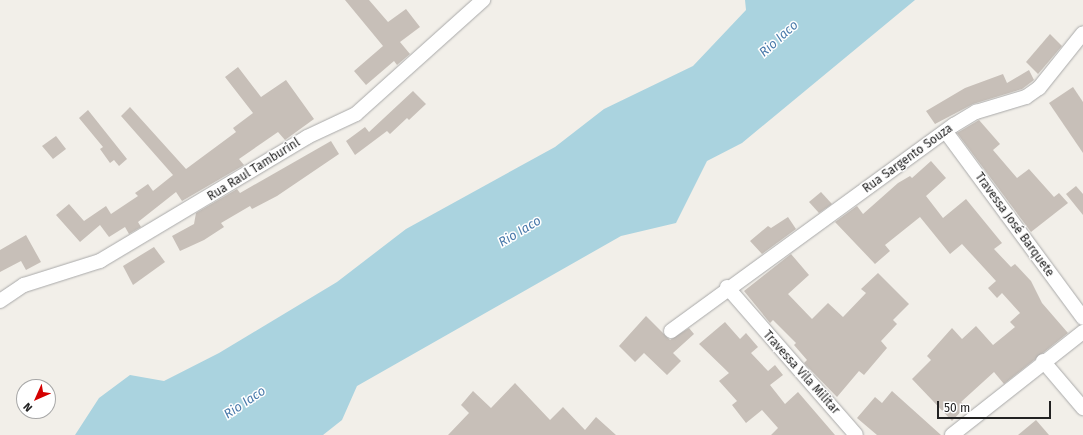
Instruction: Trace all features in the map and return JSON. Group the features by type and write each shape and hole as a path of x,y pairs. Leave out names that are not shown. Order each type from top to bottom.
{"street":[{"name":"Rua Raul Tamburinl","path":"0,301 24,285 100,261 307,137 356,114 482,0"},
{"name":"Rua Sargento Souza","path":"671,331 727,287 976,112 1026,97 1039,88 1083,33"},
{"name":"Travessa José Barquete","path":"946,132 1083,318"},
{"name":"Travessa Vila Militar","path":"727,287 747,312 856,435"},
{"path":"952,435 1043,361 1083,332"},
{"path":"1043,361 1083,408"}],"water":[{"name":"Rio Iaco","path":"745,0 915,0 742,143 707,161 676,223 621,236 357,386 342,420 323,435 75,435 99,398 130,375 164,381 219,353 337,282 406,229 555,147 604,109 693,66 746,10"}],"building":[{"path":"345,0 369,0 388,22 406,9 420,27 400,42 410,54 397,65 394,61 366,85 354,71 383,46"},
{"path":"1050,34 1062,46 1038,74 1026,62"},
{"path":"238,67 261,97 286,80 314,119 285,140 278,132 239,159 244,165 182,201 176,192 138,222 141,227 129,234 125,227 109,237 100,225 80,242 56,215 69,204 84,221 106,206 111,214 138,196 135,193 148,184 153,191 173,175 121,116 130,107 186,169 236,132 233,128 253,113 225,77"},
{"path":"1029,70 1034,80 1022,89 973,104 935,124 926,111 965,88 1003,74 1007,83"},
{"path":"1073,87 1083,102 1083,153 1049,103"},
{"path":"413,91 426,104 409,120 407,118 390,134 387,131 355,155 346,141 365,127 369,132"},
{"path":"88,110 127,159 119,166 114,160 110,163 100,149 103,147 79,118"},
{"path":"979,120 1000,144 993,150 1017,178 1029,169 1054,197 1059,193 1068,203 1031,232 957,133"},
{"path":"56,136 66,149 53,159 42,146"},
{"path":"331,141 339,154 277,196 252,209 250,206 221,223 224,227 204,240 180,251 172,236 194,224 196,213 237,189 240,193"},
{"path":"931,161 946,178 926,196 943,218 966,199 1002,243 994,249 1011,267 1015,264 1031,281 1042,303 1068,333 1004,384 994,372 961,402 966,406 952,421 912,379 931,360 927,356 952,328 962,339 976,326 993,345 1015,327 1010,322 1020,313 1002,293 997,298 988,288 996,281 962,244 950,254 920,217 885,245 890,251 875,264 835,222 857,206 863,214 898,183 910,176 912,178"},
{"path":"1076,186 1083,194 1083,215 1066,194"},
{"path":"821,192 832,204 819,213 809,202"},
{"path":"788,217 796,229 762,254 750,241 768,226 771,228"},
{"path":"26,235 41,262 26,270 21,261 0,272 0,250"},
{"path":"154,247 165,262 133,285 123,266"},
{"path":"791,254 809,275 788,294 812,319 828,303 843,317 866,293 861,289 878,273 909,304 893,320 897,324 881,341 887,348 864,375 859,371 837,397 804,363 807,360 794,345 796,343 773,320 770,323 744,291"},
{"path":"646,316 670,340 689,328 694,334 673,353 681,361 667,375 644,353 635,362 619,346"},
{"path":"725,322 740,339 746,333 758,347 751,353 768,371 775,365 783,375 770,385 785,404 798,392 835,435 771,435 778,428 762,410 746,423 732,405 737,401 719,381 729,373 699,344"},
{"path":"515,383 550,420 563,407 585,430 596,417 616,435 448,435 469,413 461,405 473,391 491,408"},
{"path":"892,391 941,435 877,435 857,418 875,397 882,403"},
{"path":"1036,420 1049,435 1018,435"}]}
